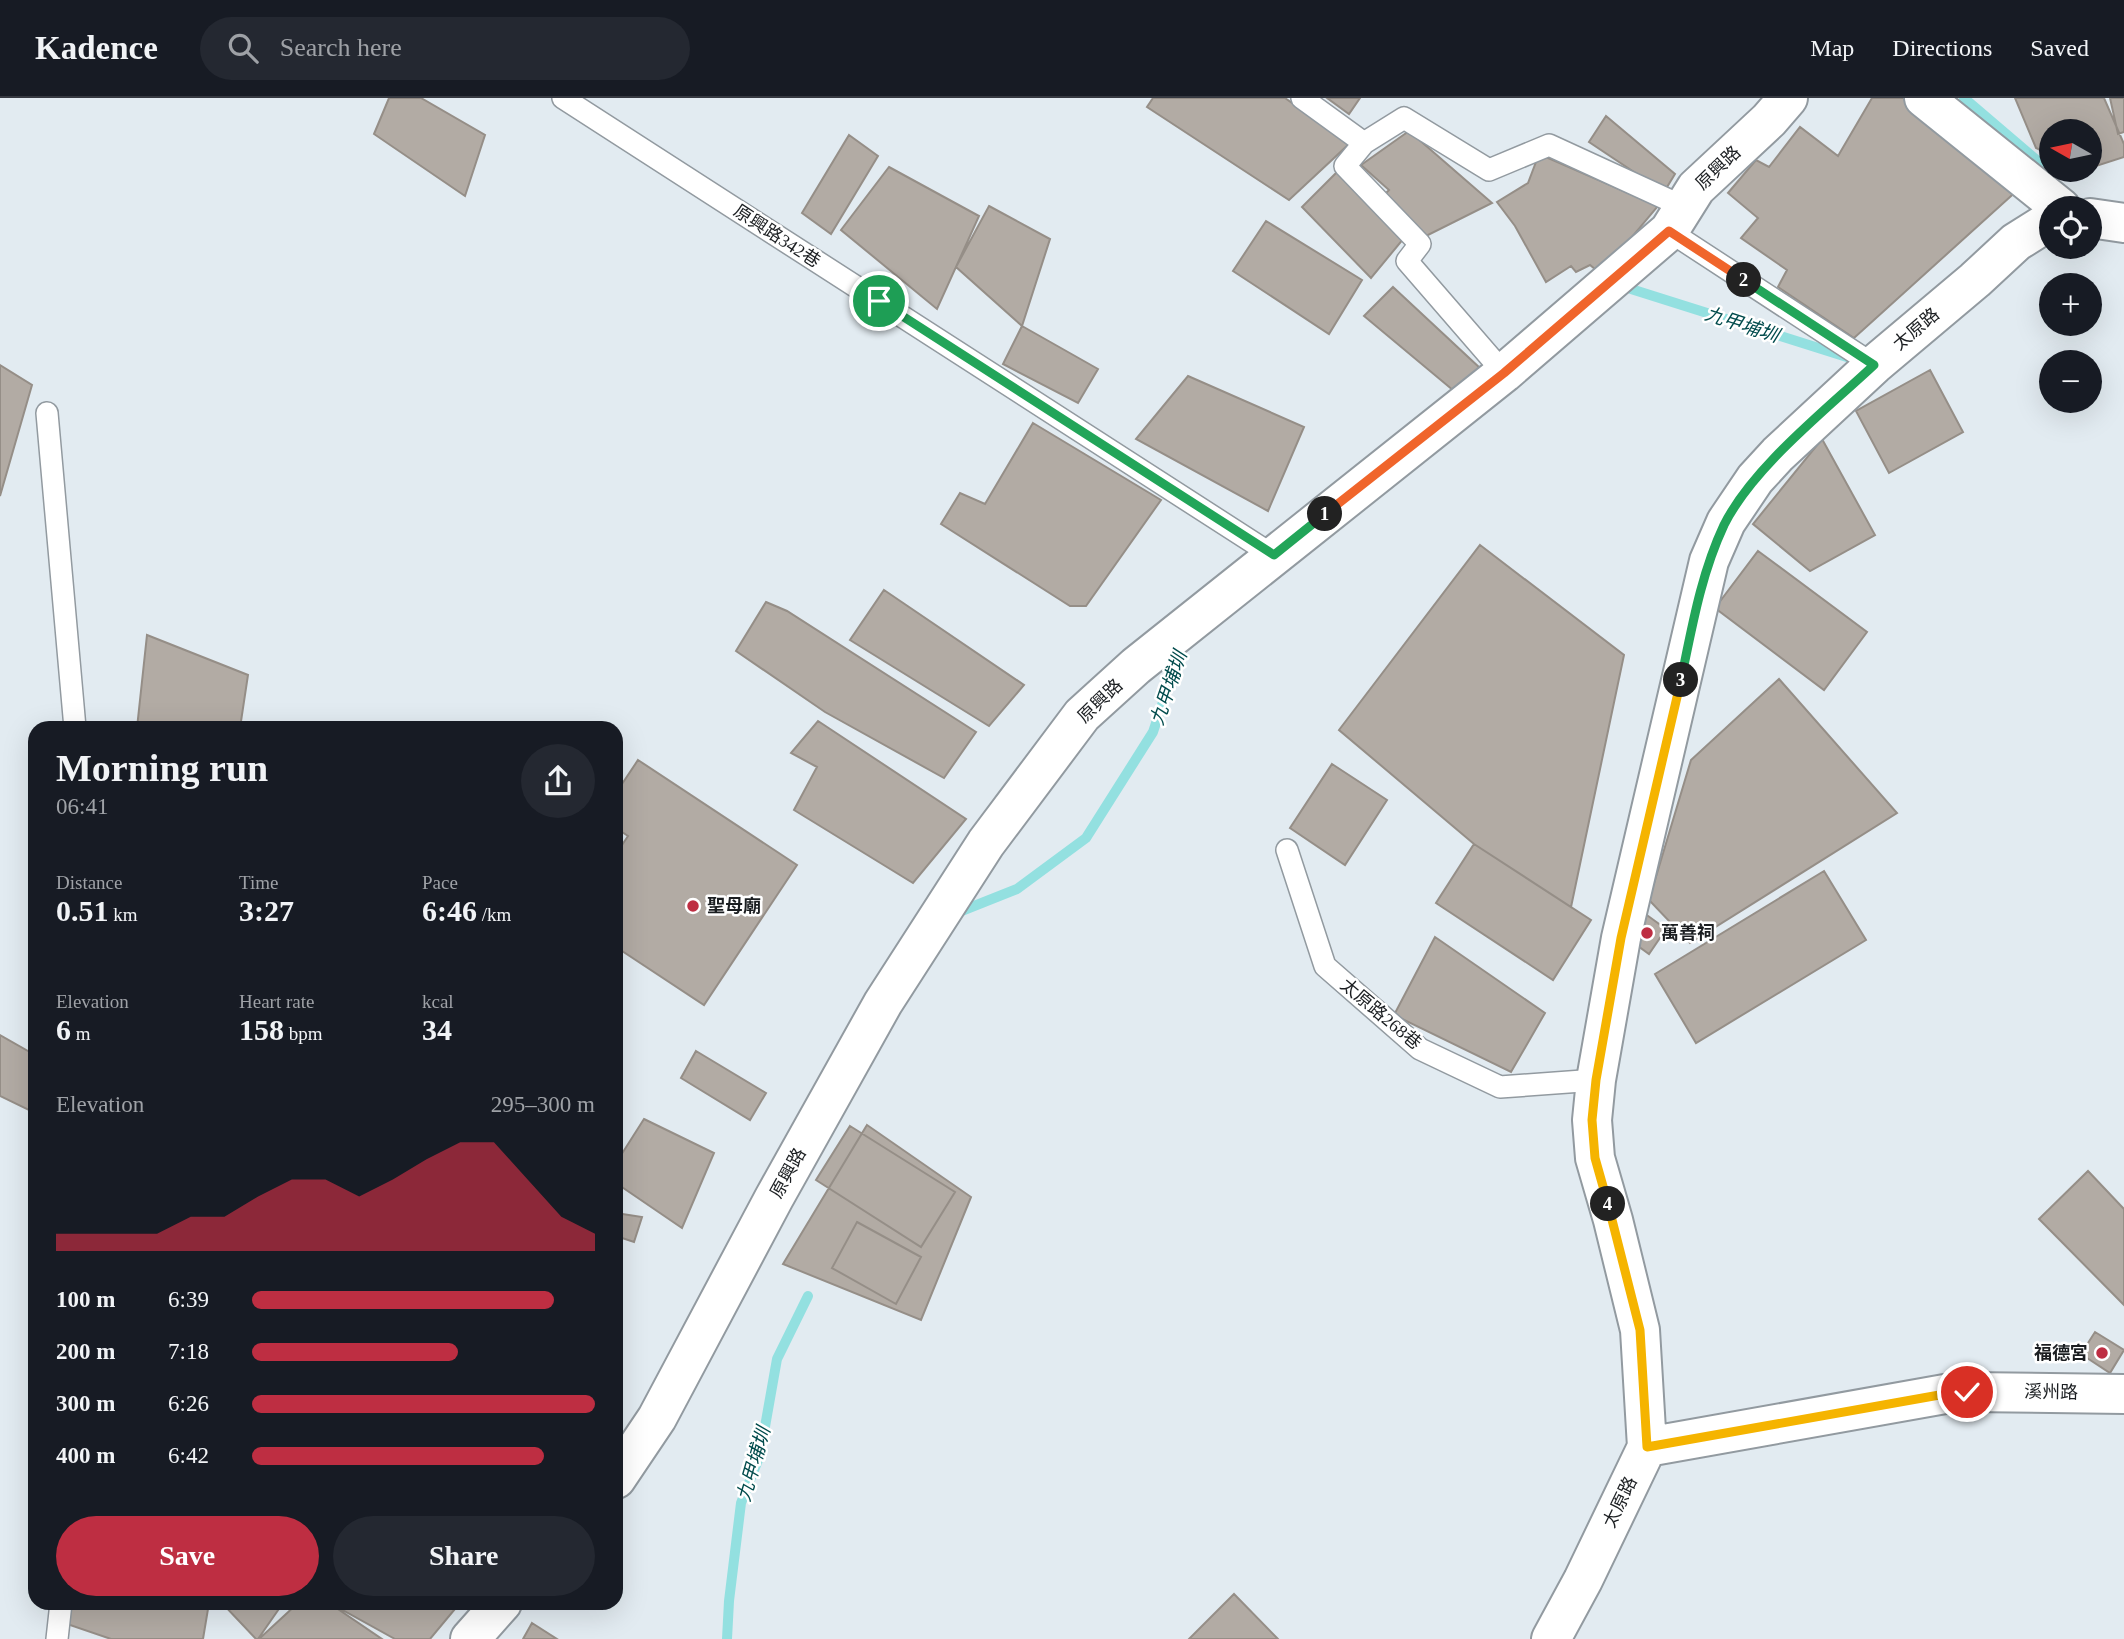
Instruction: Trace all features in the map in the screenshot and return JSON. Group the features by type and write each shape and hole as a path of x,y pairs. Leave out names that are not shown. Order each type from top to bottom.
{"street":[{"name":"原興路","path":"623,1466 657,1418 774,1198 883,1003 986,843 1082,715 1136,666 1504,373 1677,219 1696,188 1769,120 1788,98"},
{"path":"1924,98 2046,196"},
{"path":"2102,220 2124,223"},
{"name":"太原路","path":"1551,1639 1583,1580 1647,1447 1640,1330 1595,1158 1592,1120 1596,1080 1621,938 1709,561 1726,522 1755,479 1778,454 1874,365 2016,242 2039,228"},
{"name":"溪州路","path":"1647,1447 1945,1394 2124,1394"},
{"path":"470,1639 496,1610"}],"lane":[{"name":"原興路342巷","path":"563,98 1274,555"},
{"path":"1302,98 1364,143"},
{"path":"1504,373 1407,261 1420,244 1345,166 1364,143 1405,118 1489,170 1549,145 1677,219 1874,365"},
{"path":"47,413 74,721"},
{"name":"太原路268巷","path":"1287,850 1325,966 1420,1049 1500,1087 1596,1080"},
{"path":"57,1639 60,1610"}],"building":[{"path":"389,98 421,98 485,135 465,196 374,134"},
{"path":"1153,98 1285,98 1349,144 1289,200 1147,107"},
{"path":"1327,98 1360,98 1349,114"},
{"path":"1872,98 1910,98 2021,187 1854,338 1778,287 1787,270 1741,238 1758,218 1728,193 1756,160 1769,167 1800,127 1838,156"},
{"path":"2015,98 2104,98 2124,144 2124,157 2102,164 2102,119 2039,119 2039,149 2036,148"},
{"path":"2110,98 2124,98 2124,132 2118,134"},
{"path":"1606,116 1675,174 1664,192 1589,142"},
{"path":"1409,131 1492,203 1422,238 1382,197 1389,190 1361,165"},
{"path":"849,135 878,156 831,234 802,213"},
{"path":"1539,154 1658,206 1601,274 1590,265 1576,272 1571,266 1546,282 1515,226 1497,202 1528,183"},
{"path":"889,167 979,216 937,309 841,230"},
{"path":"1338,171 1404,238 1371,278 1302,207"},
{"path":"989,206 1050,239 1022,326 956,267"},
{"path":"1266,221 1362,280 1329,334 1233,271"},
{"path":"1393,287 1481,369 1454,391 1364,316"},
{"path":"1022,326 1098,369 1078,403 1003,364"},
{"path":"0,365 32,385 0,496"},
{"path":"1930,370 1963,432 1889,473 1856,411"},
{"path":"1188,376 1304,427 1268,511 1136,439"},
{"path":"1033,423 1161,500 1086,606 1070,606 941,524 960,493 985,504"},
{"path":"1822,439 1875,535 1810,571 1753,524"},
{"path":"1480,545 1624,655 1571,907 1474,844 1339,730"},
{"path":"1758,551 1867,632 1824,690 1715,608"},
{"path":"884,590 1024,685 989,726 850,640"},
{"path":"766,602 787,611 976,732 944,778 825,712 736,651"},
{"path":"147,635 248,675 241,721 138,721"},
{"path":"1779,679 1897,813 1690,943 1649,900 1691,760"},
{"path":"818,721 966,819 913,883 794,810 817,767 791,753"},
{"name":"聖母廟","path":"638,760 797,865 704,1005 623,952 623,844 628,836 623,833 623,782"},
{"path":"1332,764 1387,800 1345,865 1290,828"},
{"path":"1474,844 1591,920 1553,980 1436,903"},
{"path":"1824,871 1866,940 1696,1043 1655,974"},
{"name":"萬善祠","path":"1644,913 1666,929 1649,954 1627,938"},
{"path":"1435,937 1545,1013 1511,1072 1394,1015"},
{"path":"0,1035 28,1051 28,1110 0,1096"},
{"path":"696,1051 766,1093 750,1120 681,1078"},
{"path":"644,1119 714,1153 682,1228 623,1188 623,1152"},
{"path":"867,1125 971,1197 921,1320 783,1264"},
{"path":"850,1126 955,1192 921,1247 816,1180"},
{"path":"2088,1171 2124,1209 2124,1305 2039,1219"},
{"path":"623,1214 642,1217 634,1242 623,1238"},
{"path":"857,1222 921,1257 896,1304 832,1268"},
{"name":"福德宮","path":"2095,1332 2124,1350 2110,1373 2081,1354"},
{"path":"1234,1594 1278,1639 1189,1639"},
{"path":"66,1610 208,1610 203,1639 111,1639 61,1622"},
{"path":"229,1610 278,1610 256,1639"},
{"path":"290,1610 339,1610 382,1639 259,1639"},
{"path":"343,1610 454,1610 430,1639 395,1639"},
{"path":"532,1623 557,1639 523,1639"}],"waterway":[{"name":"九甲埔圳","path":"1964,98 2039,162"},
{"name":"九甲埔圳","path":"1631,289 1850,358"},
{"name":"九甲埔圳","path":"956,918 959,912 1017,889 1086,838 1153,732 1182,645"},
{"name":"九甲埔圳","path":"727,1639 741,1503 760,1455 777,1359 808,1296"}],"place":[{"name":"聖母廟","path":"693,906"},
{"name":"萬善祠","path":"1647,933"},
{"name":"福德宮","path":"2102,1353"}],"route":[{"path":"879,301 1274,555 1504,373 1669,231 1874,365 1778,454 1755,479 1726,522 1709,561 1621,938 1596,1080 1592,1120 1595,1158 1640,1330 1647,1447 1967,1392"}]}
